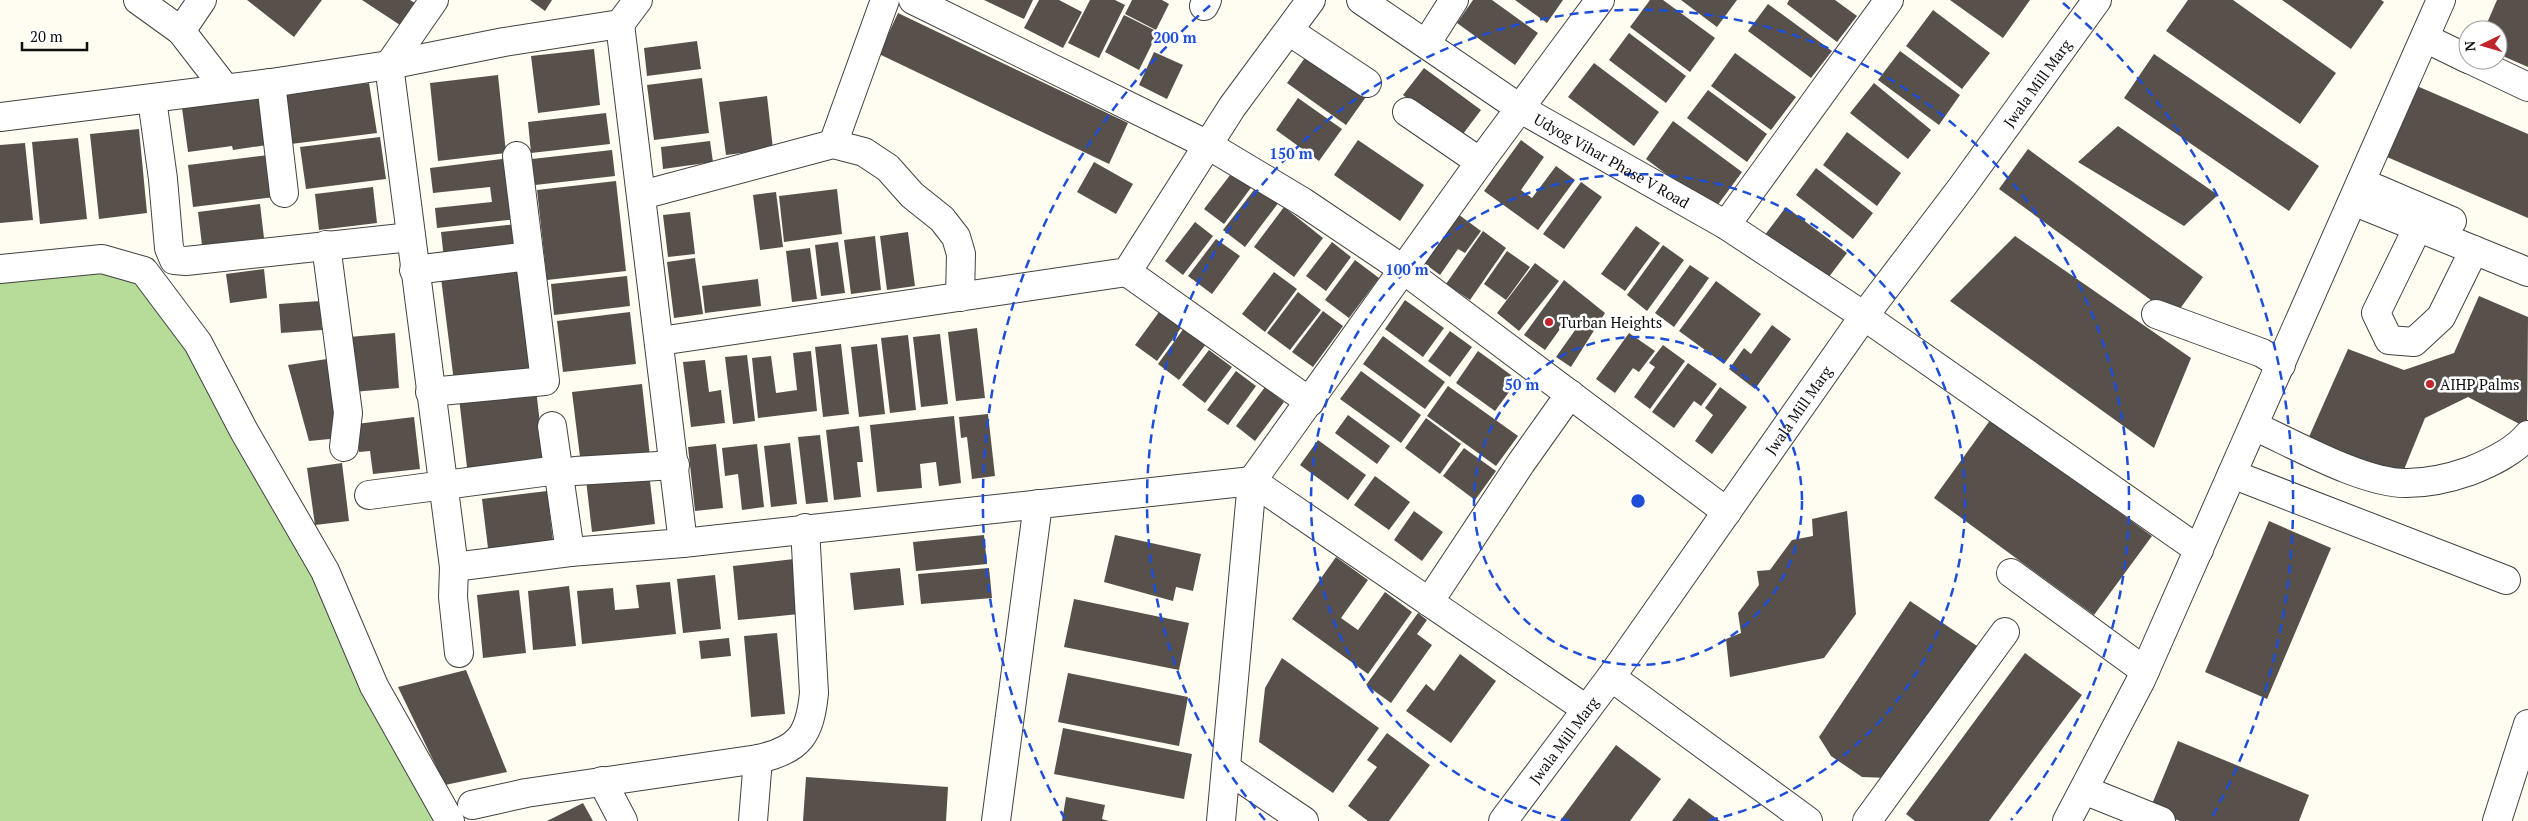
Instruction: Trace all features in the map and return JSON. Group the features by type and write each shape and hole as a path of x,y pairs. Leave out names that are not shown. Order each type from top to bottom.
{"street":[{"path":"138,0 181,32 225,88"},
{"path":"181,32 202,0"},
{"path":"434,0 389,65 414,270 454,566 453,596 459,653"},
{"path":"638,0 620,24 675,464 683,543"},
{"path":"833,144 885,0"},
{"path":"914,0 1208,145 1303,202 1404,270 1727,512"},
{"path":"1126,272 1208,145 1311,0"},
{"name":"Udyog Vihar Phase V Road","path":"1361,0 1520,109 1726,225 1864,316 2199,550"},
{"path":"1426,44 1454,0"},
{"path":"1221,821 1252,481 1480,162 1600,0"},
{"path":"1726,225 1888,0"},
{"name":"Jwala Mill Marg","path":"1503,821 1611,677 1864,316 1962,187 2097,0"},
{"path":"2067,821 2145,671 2442,0"},
{"path":"0,117 271,83 389,65 504,42 620,24"},
{"path":"1289,31 1367,83"},
{"path":"2425,38 2458,54"},
{"path":"2492,70 2528,87"},
{"path":"271,83 284,193"},
{"path":"152,99 169,248 174,260 186,261 411,237"},
{"path":"1407,112 1480,162"},
{"path":"642,195 833,144 864,152 888,168 912,195 942,219 956,237 961,254 960,297"},
{"path":"430,392 545,381 517,156"},
{"path":"2357,191 2418,227 2528,272"},
{"path":"2357,191 2528,254"},
{"path":"2418,227 2376,313 2389,340 2414,342 2441,317 2474,250"},
{"path":"326,245 348,413 344,447"},
{"path":"414,270 529,256"},
{"path":"0,269 102,259 144,271 198,343 244,431 325,571 374,686 450,821"},
{"path":"660,341 1126,272 1310,402"},
{"path":"2156,314 2262,353 2280,364"},
{"path":"1429,602 1521,463 1570,394"},
{"path":"552,426 567,470 570,552"},
{"path":"2254,426 2365,476 2406,484 2447,479 2486,465 2522,443 2528,435"},
{"path":"369,495 567,470 675,464"},
{"path":"2232,474 2506,580"},
{"path":"454,566 570,552 683,543 805,528 1252,481 1586,709"},
{"path":"996,821 1038,504"},
{"path":"472,805 526,792 779,755 801,740 811,718 814,693 805,528"},
{"path":"2011,572 2145,671"},
{"path":"1867,821 2005,632"},
{"path":"1611,677 1808,821"},
{"path":"2497,821 2528,724"},
{"path":"753,821 758,759"},
{"path":"1227,769 1304,821"},
{"path":"602,781 623,821"},
{"path":"2084,790 2161,821"}],"green space":[{"path":"0,269 144,271 450,821 0,821"}],"building":[{"path":"247,0 322,0 294,37"},
{"path":"362,0 410,0 415,3 400,25"},
{"path":"530,0 552,0 545,11"},
{"path":"984,0 1033,0 1024,19"},
{"path":"1039,0 1059,0 1082,12 1063,48 1024,28"},
{"path":"1090,0 1115,0 1125,5 1099,58 1068,43"},
{"path":"1132,0 1162,0 1169,4 1156,30 1125,14"},
{"path":"1473,0 1492,0 1538,33 1515,65 1457,23"},
{"path":"1515,0 1563,0 1547,23"},
{"path":"1650,0 1663,0 1715,38 1690,72 1630,27"},
{"path":"1681,0 1737,0 1717,27"},
{"path":"1789,0 1835,0 1857,16 1837,42 1787,4"},
{"path":"1950,0 2030,0 2003,38"},
{"path":"2188,0 2233,0 2336,73 2300,124 2166,31"},
{"path":"2282,0 2381,0 2384,2 2351,49"},
{"path":"2497,0 2528,0 2528,67 2508,58 2508,20 2488,20"},
{"path":"1768,4 1832,51 1811,78 1748,31"},
{"path":"1933,10 1990,53 1962,89 1906,46"},
{"path":"898,13 1128,123 1109,164 879,54"},
{"path":"1124,15 1158,32 1139,70 1105,52"},
{"path":"1629,33 1686,76 1666,103 1609,60"},
{"path":"697,41 701,69 647,76 644,48"},
{"path":"594,49 600,105 538,113 531,56"},
{"path":"1900,51 1960,95 1939,125 1878,80"},
{"path":"1154,52 1183,65 1167,99 1139,85"},
{"path":"1309,52 1368,94 1346,125 1287,83"},
{"path":"1735,53 1796,97 1771,130 1711,86"},
{"path":"2154,54 2319,166 2289,211 2124,98"},
{"path":"1594,63 1659,112 1634,146 1568,97"},
{"path":"1424,68 1481,110 1460,138 1403,95"},
{"path":"498,75 506,153 438,161 430,83"},
{"path":"702,78 709,133 654,140 647,85"},
{"path":"369,83 377,133 291,144 284,94"},
{"path":"1874,83 1931,130 1908,159 1850,113"},
{"path":"2417,86 2528,134 2528,218 2387,157"},
{"path":"1708,90 1767,134 1747,162 1687,118"},
{"path":"767,96 773,149 726,155 719,102"},
{"path":"260,97 267,145 233,150 232,146 188,152 182,108"},
{"path":"1298,98 1342,129 1319,161 1276,130"},
{"path":"606,113 610,144 531,153 528,122"},
{"path":"1673,121 1742,172 1714,210 1646,159"},
{"path":"2118,126 2218,195 2184,226 2078,162"},
{"path":"139,129 147,213 99,219 90,134"},
{"path":"1847,132 1901,173 1877,206 1823,165"},
{"path":"380,137 386,179 306,189 300,147"},
{"path":"78,138 87,219 40,224 32,142"},
{"path":"1358,140 1424,185 1400,221 1334,175"},
{"path":"1521,140 1544,157 1521,190 1532,198 1556,166 1575,180 1538,230 1484,191"},
{"path":"710,141 713,162 663,169 661,147"},
{"path":"25,143 33,220 0,223 0,145"},
{"path":"2028,149 2203,277 2174,317 1999,189"},
{"path":"612,150 615,176 535,185 532,159"},
{"path":"269,155 275,197 193,207 188,165"},
{"path":"510,158 517,219 437,228 435,208 492,202 490,187 433,193 430,168"},
{"path":"1094,162 1133,184 1116,214 1077,192"},
{"path":"1816,168 1873,213 1853,239 1796,195"},
{"path":"1234,170 1253,185 1224,224 1204,209"},
{"path":"616,181 626,271 547,280 537,190"},
{"path":"1581,182 1602,197 1564,249 1543,234"},
{"path":"1257,186 1279,202 1245,247 1223,230"},
{"path":"373,187 377,223 319,230 315,194"},
{"path":"837,189 842,234 784,242 779,196"},
{"path":"776,192 783,247 760,250 753,195"},
{"path":"260,204 264,238 202,245 198,212"},
{"path":"1284,207 1323,238 1294,277 1254,247"},
{"path":"1786,207 1847,253 1822,286 1761,240"},
{"path":"1451,209 1481,231 1465,253 1458,249 1440,275 1416,257"},
{"path":"690,212 695,254 668,257 663,215"},
{"path":"1195,222 1213,236 1183,275 1165,261"},
{"path":"518,224 521,250 444,259 441,232"},
{"path":"1636,226 1660,243 1625,291 1601,274"},
{"path":"1483,231 1506,248 1470,300 1446,284"},
{"path":"908,232 915,286 887,290 880,236"},
{"path":"875,236 881,290 851,294 844,240"},
{"path":"2015,236 2191,358 2154,448 1950,301"},
{"path":"1216,239 1240,256 1212,294 1188,276"},
{"path":"838,242 845,293 821,296 815,245"},
{"path":"1332,242 1351,257 1326,291 1306,276"},
{"path":"1663,245 1684,260 1647,311 1627,295"},
{"path":"810,248 817,299 792,302 786,251"},
{"path":"1507,251 1530,267 1506,300 1484,284"},
{"path":"695,258 703,314 674,318 667,262"},
{"path":"1355,260 1379,278 1349,318 1325,300"},
{"path":"521,261 533,373 454,382 440,270"},
{"path":"1535,263 1559,281 1519,331 1497,313"},
{"path":"1690,265 1709,278 1674,327 1655,313"},
{"path":"264,269 267,298 230,303 226,274"},
{"path":"1274,272 1297,289 1265,332 1242,314"},
{"path":"627,276 630,306 554,315 551,284"},
{"path":"758,279 761,306 705,313 702,286"},
{"name":"Turban Heights","path":"1564,280 1605,313 1571,367 1556,357 1578,326 1568,318 1545,350 1524,335"},
{"path":"1716,281 1761,314 1724,364 1679,331"},
{"path":"1298,292 1321,310 1290,350 1267,333"},
{"name":"AIHP Palms","path":"2479,296 2528,317 2527,428 2468,397 2425,418 2401,477 2308,439 2348,349 2404,370 2454,353"},
{"path":"1405,300 1444,328 1423,357 1385,329"},
{"path":"320,301 322,330 281,333 279,304"},
{"path":"1323,311 1343,326 1313,367 1292,352"},
{"path":"630,312 636,364 563,372 557,321"},
{"path":"1159,312 1181,328 1157,361 1135,345"},
{"path":"1772,325 1791,339 1755,389 1729,369 1744,348 1751,354"},
{"path":"977,328 985,398 956,401 948,332"},
{"path":"1184,328 1206,344 1179,380 1158,364"},
{"path":"1450,331 1472,347 1450,377 1428,361"},
{"path":"395,333 399,388 353,392 349,337"},
{"path":"1629,333 1655,351 1639,372 1633,368 1615,393 1596,379"},
{"path":"940,334 948,404 921,407 913,337"},
{"path":"908,335 916,410 890,413 881,338"},
{"path":"1383,336 1445,382 1425,409 1363,364"},
{"path":"841,344 849,414 823,417 815,347"},
{"path":"877,344 885,414 859,417 851,347"},
{"path":"1663,345 1685,361 1650,409 1634,397 1655,367 1649,363"},
{"path":"1209,350 1232,367 1205,403 1182,385"},
{"path":"811,351 817,411 758,418 752,358 771,356 776,393 797,390 793,353"},
{"path":"1478,351 1518,380 1495,411 1456,383"},
{"path":"747,355 755,421 733,424 725,357"},
{"path":"327,359 340,438 309,441 288,365"},
{"path":"705,360 709,392 721,390 725,423 691,427 683,362"},
{"path":"1688,363 1717,384 1701,406 1694,401 1674,428 1652,412"},
{"path":"1236,371 1256,386 1228,425 1207,410"},
{"path":"1361,371 1421,415 1401,443 1340,399"},
{"path":"642,384 650,457 581,465 572,392"},
{"path":"1448,386 1518,436 1496,466 1427,416"},
{"path":"1265,387 1284,402 1255,441 1236,426"},
{"path":"1720,387 1747,407 1712,454 1695,441 1713,415 1705,408"},
{"path":"536,389 545,467 468,476 459,398"},
{"path":"988,414 995,476 972,479 967,437 961,438 959,417"},
{"path":"1348,415 1390,446 1377,464 1335,433"},
{"path":"954,416 961,483 939,486 936,462 920,464 922,488 877,492 870,425"},
{"path":"414,417 420,469 373,474 370,451 359,452 356,424"},
{"path":"1426,418 1461,444 1440,474 1405,448"},
{"path":"1991,419 2152,536 2094,615 1934,498"},
{"path":"859,426 863,462 857,462 861,497 834,500 826,430"},
{"path":"820,435 828,502 806,504 798,437"},
{"path":"1318,440 1366,475 1348,500 1300,465"},
{"path":"790,443 797,504 771,507 764,446"},
{"path":"716,444 723,508 695,511 688,447"},
{"path":"757,444 764,507 742,510 738,474 725,476 722,448"},
{"path":"1464,448 1496,471 1475,500 1443,476"},
{"path":"342,463 349,521 315,525 307,468"},
{"path":"649,473 655,524 592,532 586,480"},
{"path":"1375,476 1410,502 1389,530 1354,505"},
{"path":"547,491 553,541 488,548 482,499"},
{"path":"1414,511 1443,532 1422,561 1394,540"},
{"path":"1847,511 1856,614 1824,658 1730,677 1726,639 1741,633 1738,613 1759,585 1757,571 1770,570 1792,540 1813,536 1812,519"},
{"path":"2269,521 2331,548 2267,699 2205,672"},
{"path":"984,535 987,564 916,571 913,542"},
{"path":"1115,535 1201,554 1193,591 1176,587 1173,601 1104,582"},
{"path":"1336,557 1368,580 1341,618 1358,630 1385,592 1412,612 1368,674 1292,619"},
{"path":"794,559 799,614 738,620 733,566"},
{"path":"900,568 904,605 854,610 850,573"},
{"path":"989,568 992,598 921,604 918,574"},
{"path":"715,575 721,629 683,633 677,579"},
{"path":"670,582 676,634 582,644 577,591 613,588 615,610 639,608 636,585"},
{"path":"569,586 576,646 533,650 528,591"},
{"path":"519,590 526,653 483,658 477,595"},
{"path":"1074,599 1189,623 1179,670 1064,647"},
{"path":"1910,601 1980,648 1890,778 1862,777 1831,756 1819,737"},
{"path":"1418,613 1427,620 1417,634 1432,645 1391,703 1366,685"},
{"path":"777,633 785,714 751,717 744,636"},
{"path":"729,638 731,656 701,659 699,641"},
{"path":"2025,653 2082,695 1989,821 1915,821 1906,814"},
{"path":"1460,654 1496,681 1451,743 1406,711 1426,684 1434,691"},
{"path":"1282,658 1379,728 1333,793 1259,742 1265,688"},
{"path":"466,670 507,772 445,785 398,687"},
{"path":"1068,673 1188,697 1179,746 1058,722"},
{"path":"1063,728 1192,754 1184,799 1054,774"},
{"path":"1387,733 1430,765 1389,821 1368,821 1348,806 1377,767 1367,760"},
{"path":"2178,741 2309,795 2299,821 2180,821 2150,809"},
{"path":"1616,745 1661,779 1630,821 1560,821"},
{"path":"806,777 948,787 946,821 803,821"},
{"path":"1066,797 1105,805 1102,819 1109,821 1062,821"},
{"path":"1689,798 1720,821 1672,821"},
{"path":"583,803 593,821 547,821"}],"place":[{"name":"Turban Heights","path":"1549,322"},
{"name":"AIHP Palms","path":"2430,384"}]}
